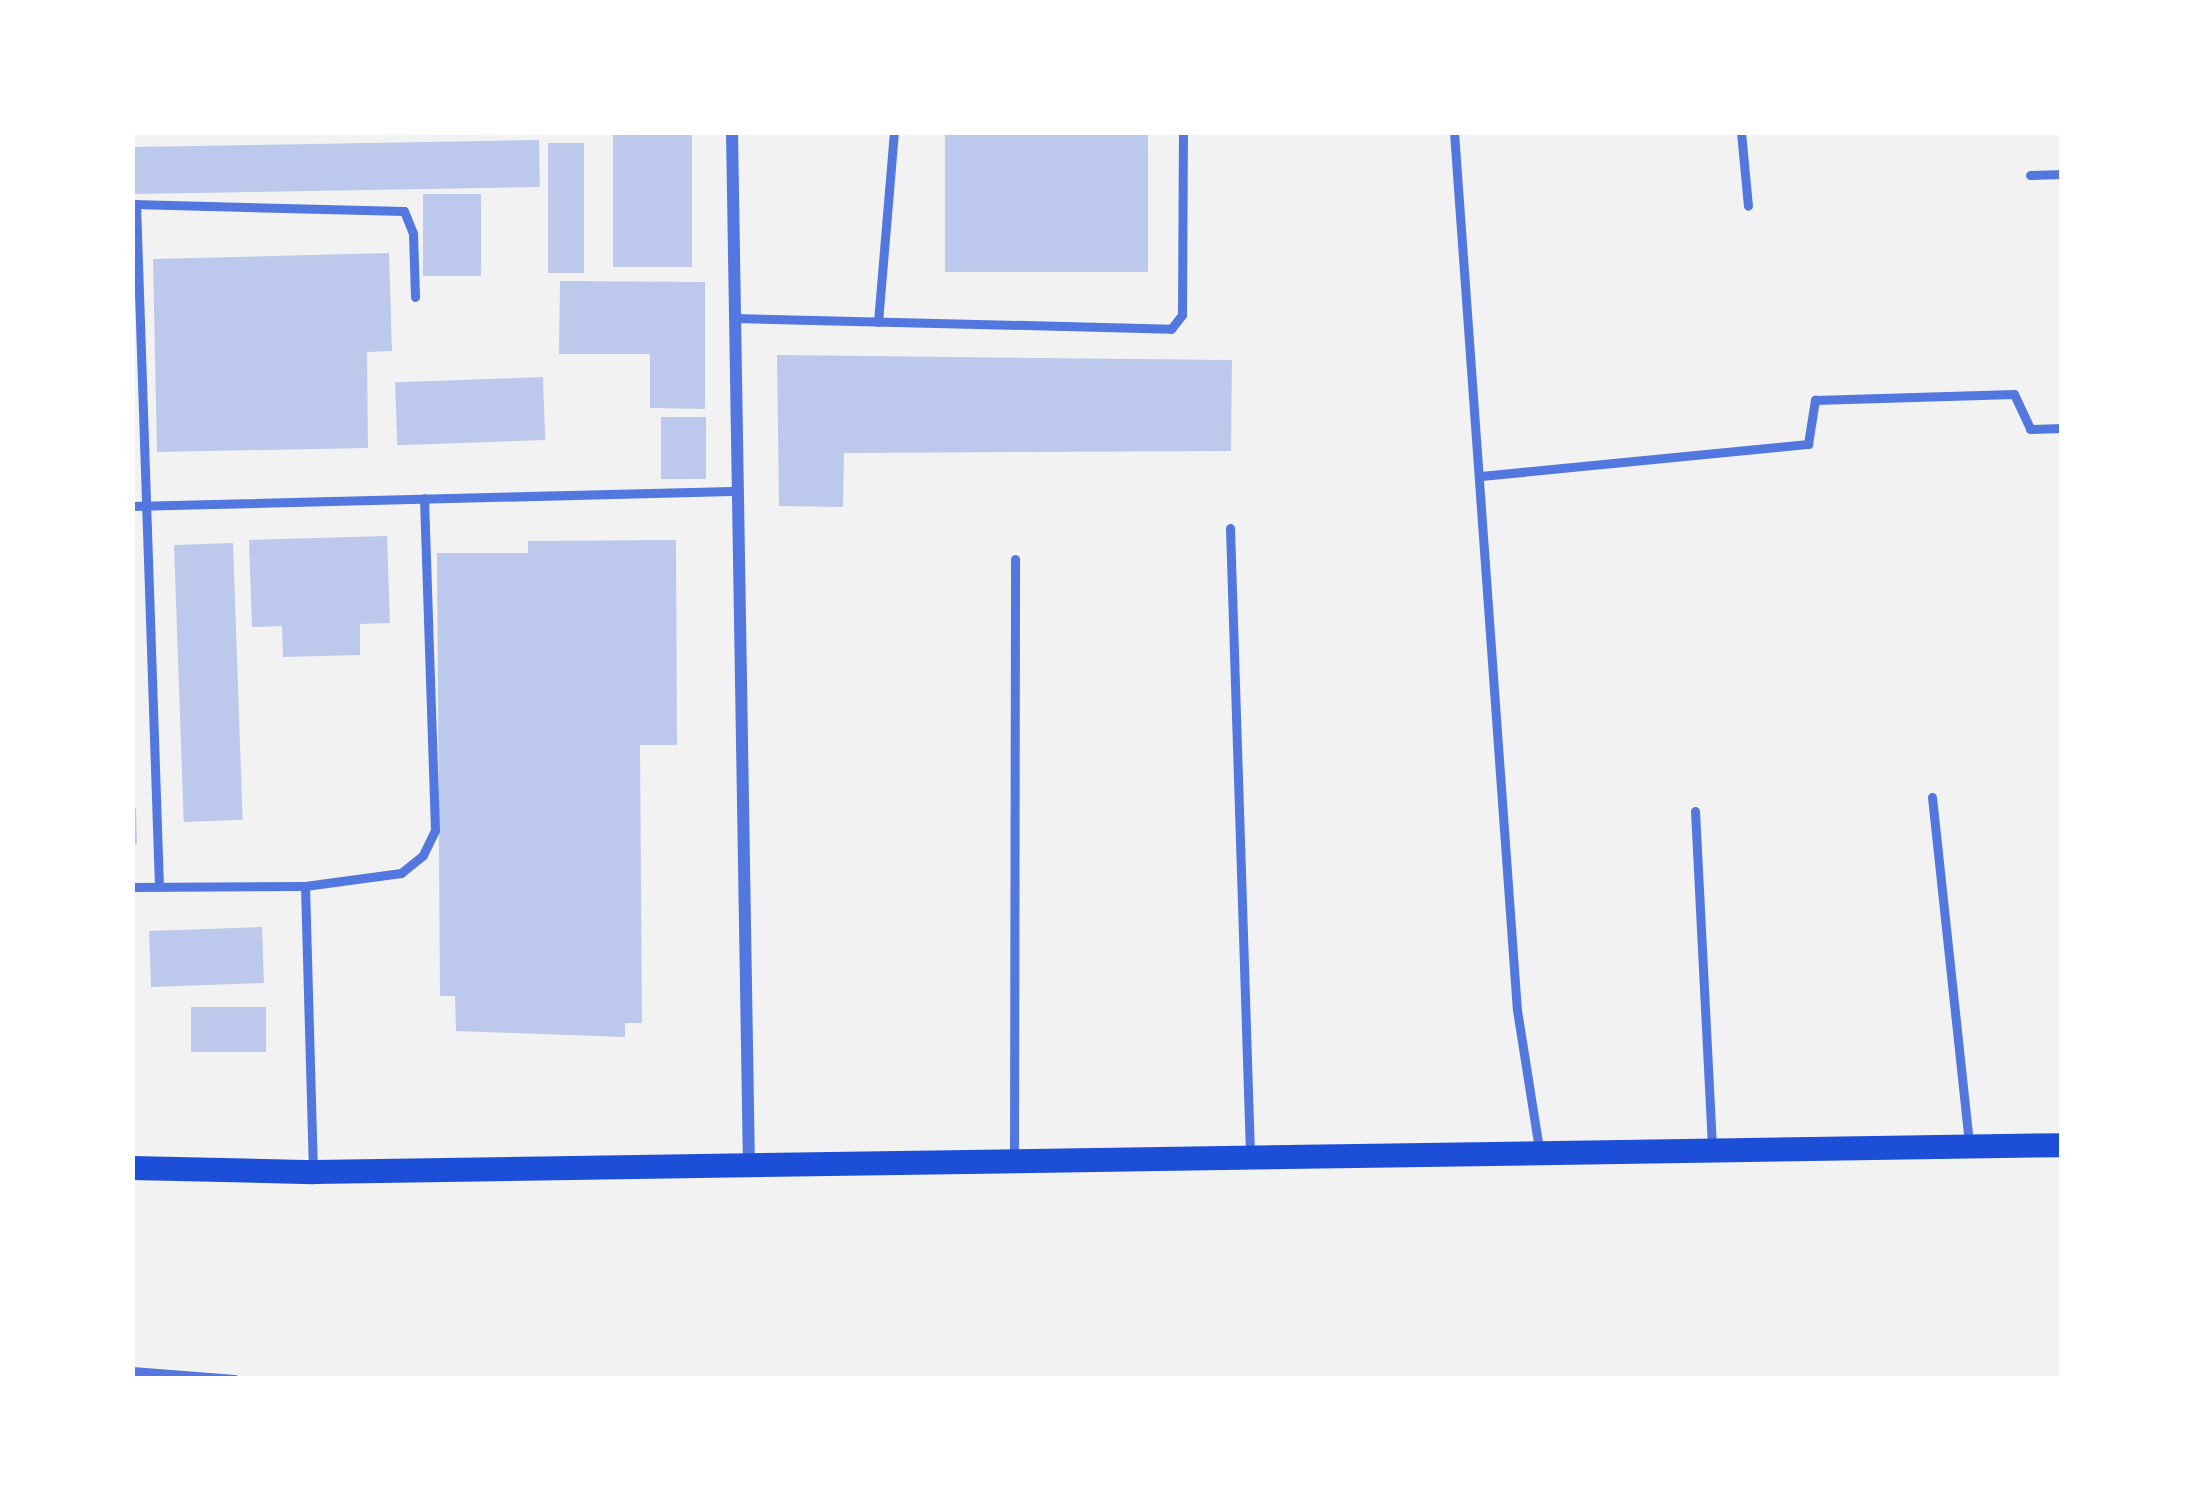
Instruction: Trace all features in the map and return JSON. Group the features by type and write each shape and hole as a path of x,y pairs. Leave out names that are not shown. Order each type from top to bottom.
{"main road":[{"path":"132,1168 314,1172 2062,1145"}],"street":[{"path":"732,132 732,491 749,1165"}],"lane":[{"path":"878,322 894,132"},
{"path":"735,318 1171,329 1181,315 1183,132"},
{"path":"1454,132 1517,1010 1539,1152"},
{"path":"1741,132 1748,206"},
{"path":"2030,175 2062,174"},
{"path":"159,887 137,506 134,204 404,211 415,297"},
{"path":"1481,476 1808,444 1815,400 2014,394 2030,429 2062,428"},
{"path":"137,506 732,491"},
{"path":"132,887 305,886 401,873 423,855 435,830 424,498"},
{"path":"1231,528 1250,1158"},
{"path":"1014,1160 1015,559"},
{"path":"1932,797 1969,1146"},
{"path":"1695,811 1712,1149"},
{"path":"305,886 314,1172"},
{"path":"132,1371 235,1379"}],"building":[{"path":"613,132 692,132 692,267 613,267"},
{"path":"945,132 1148,132 1148,272 945,272"},
{"path":"539,140 540,187 133,194 132,147"},
{"path":"548,143 584,143 584,273 548,273"},
{"path":"423,194 481,194 481,276 423,276"},
{"path":"389,253 392,351 367,352 368,448 157,452 153,259"},
{"path":"560,281 705,282 705,409 650,408 650,354 559,354"},
{"path":"777,355 1232,360 1231,451 844,453 843,507 779,506"},
{"path":"543,377 545,440 397,445 395,382"},
{"path":"661,417 706,417 706,479 661,479"},
{"path":"387,536 390,623 360,624 360,655 283,657 282,626 252,627 249,540"},
{"path":"676,540 677,745 640,745 642,1023 625,1023 625,1037 456,1031 455,996 440,996 437,553 528,553 528,541"},
{"path":"233,543 243,820 184,822 174,545"},
{"path":"132,808 136,808 137,844 132,844"},
{"path":"262,927 264,983 151,987 149,931"},
{"path":"191,1007 266,1007 266,1052 191,1052"}]}
